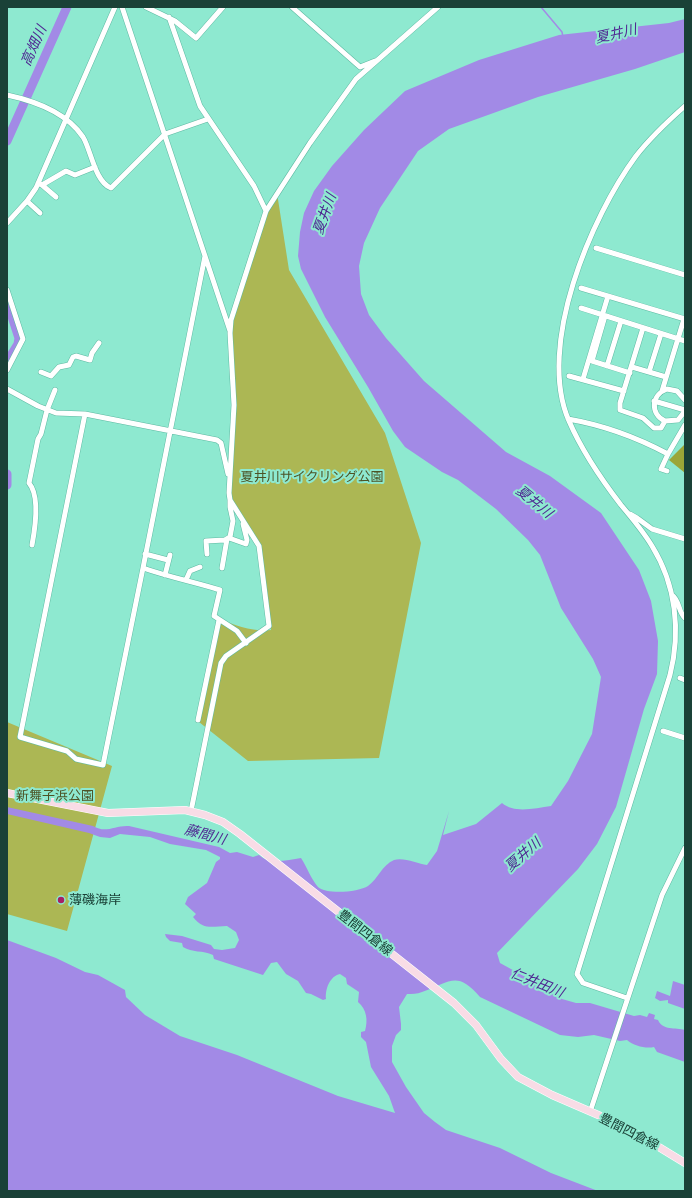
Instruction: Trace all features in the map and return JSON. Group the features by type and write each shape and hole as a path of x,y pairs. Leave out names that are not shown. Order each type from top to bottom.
{"main road":[{"name":"豊間四倉線","path":"7,793 108,813 191,811 223,822 444,996 476,1025 501,1059 518,1077 529,1084 626,1127 685,1163"}],"street":[{"path":"7,223 40,184 65,117 115,7"},
{"path":"122,7 206,256 230,333"},
{"path":"146,7 169,17 196,38 223,7"},
{"path":"292,7 360,67 377,61"},
{"path":"222,568 233,521 230,507 229,476 234,405 230,333 233,311 266,211 356,78 438,7"},
{"path":"169,17 200,106 254,186 266,211"},
{"path":"7,95 26,99 65,117 84,139 95,167 107,187 110,188 165,134 208,119"},
{"path":"627,998 583,983 578,974 670,675 676,644 672,595 668,580 656,553 593,464 568,419 562,398 558,368 560,345 567,308 578,269 603,212 636,156 655,134 685,106"},
{"path":"40,184 66,171 75,175 95,167"},
{"path":"40,184 56,197"},
{"path":"27,201 40,213"},
{"path":"596,248 685,275"},
{"path":"85,414 20,737 67,751 76,759 103,765 206,256"},
{"path":"581,288 684,319 662,391 654,401 654,411 660,419 665,421 678,420 685,410 654,401"},
{"path":"7,290 23,339 7,370"},
{"path":"608,296 592,361 630,373"},
{"path":"581,308 685,341"},
{"path":"583,379 604,316"},
{"path":"607,366 621,321"},
{"path":"643,328 624,391 620,410 643,418 654,428 661,428 665,421"},
{"path":"649,372 661,334"},
{"path":"41,372 54,377 59,367 69,365 74,356 90,360 92,353 99,343"},
{"path":"632,367 666,377"},
{"path":"569,376 624,391"},
{"path":"7,389 47,410 56,413 85,414 170,430 220,442 229,476"},
{"path":"662,391 667,389 677,391 685,398"},
{"path":"32,545 35,529 35,507 34,490 29,483 38,439 42,434 47,410 55,390"},
{"path":"568,419 591,423 624,434 647,443 668,454"},
{"path":"667,471 661,469 685,424"},
{"path":"191,811 221,663 226,656 269,626 260,550 256,541 230,500"},
{"path":"629,514 652,529 685,539"},
{"path":"207,554 205,544 206,541 228,539 246,544 247,540 244,523"},
{"path":"146,554 169,557 165,575"},
{"path":"186,580 190,571 200,567"},
{"path":"143,568 220,590 214,616 237,631 246,643"},
{"path":"672,595 675,598 682,616 685,618"},
{"path":"198,720 219,620"},
{"path":"664,732 685,738"},
{"path":"590,1112 662,895 685,848"}],"green space":[{"name":"夏井川サイクリング公園","path":"277,193 289,270 385,433 421,543 379,758 248,761 199,722 221,619 245,628 271,630 260,550 229,502 233,406 228,321 259,225"},
{"path":"685,444 685,473 669,460"},
{"name":"新舞子浜公園","path":"7,722 112,766 67,931 7,914"}],"water":[{"name":"夏井川","path":"685,19 685,52 635,69 538,97 449,129 418,151 380,208 364,243 359,266 361,294 369,315 386,338 424,381 506,452 550,476 601,513 639,570 651,601 658,641 657,674 644,709 616,807 597,844 578,869 497,953 500,963 551,991 562,999 576,1003 590,1003 634,1016 640,1015 647,1017 649,1013 655,1015 654,1019 658,1020 663,1026 685,1030 685,1062 657,1052 654,1047 647,1048 633,1044 627,1040 620,1041 594,1035 578,1037 560,1035 480,997 465,983 459,981 447,982 420,993 407,994 399,1007 401,1030 396,1035 392,1046 392,1062 406,1087 424,1113 446,1130 500,1148 551,1173 598,1191 7,1191 7,940 56,958 85,972 98,975 125,990 126,997 145,1015 180,1036 237,1055 338,1096 395,1113 389,1096 371,1067 366,1042 361,1037 361,1032 365,1031 366,1019 365,1012 358,1002 359,992 347,984 346,978 340,974 333,977 327,987 326,999 323,1000 306,993 298,981 286,974 277,962 271,963 263,975 214,959 213,955 209,953 186,949 183,947 182,943 170,941 166,937 165,934 182,936 211,945 214,949 222,950 235,948 239,940 236,932 227,926 209,927 201,924 193,917 196,914 185,904 188,897 207,883 216,862 220,859 220,857 206,850 170,844 150,837 120,834 110,838 100,837 89,833 7,814 7,807 102,829 129,826 219,847 230,853 237,852 253,857 259,855 273,861 301,858 318,887 322,890 343,892 358,890 368,886 375,880 386,865 394,860 406,860 427,865 437,851 449,811 443,835 476,824 502,803 519,809 532,809 551,806 568,781 592,734 601,677 593,659 561,608 540,555 528,540 496,509 458,480 442,472 405,447 393,431 325,317 301,269 298,256 300,232 304,213 314,191 332,166 364,130 405,91 479,60 559,35 669,23"},
{"path":"673,981 685,985 685,1009 668,1003 668,1000 660,1001 655,998 657,991 670,996"}],"waterway":[{"name":"高畑川","path":"7,141 67,7"},
{"path":"541,7 562,32 563,37"},
{"name":"高畑川","path":"7,301 19,338 18,344 7,362"},
{"name":"高畑川","path":"7,474 7,485"}],"place":[{"name":"薄磯海岸","path":"61,900"}],"water label":[{"name":"藤間川","path":"205,835"},
{"name":"仁井田川","path":"537,983"}]}
